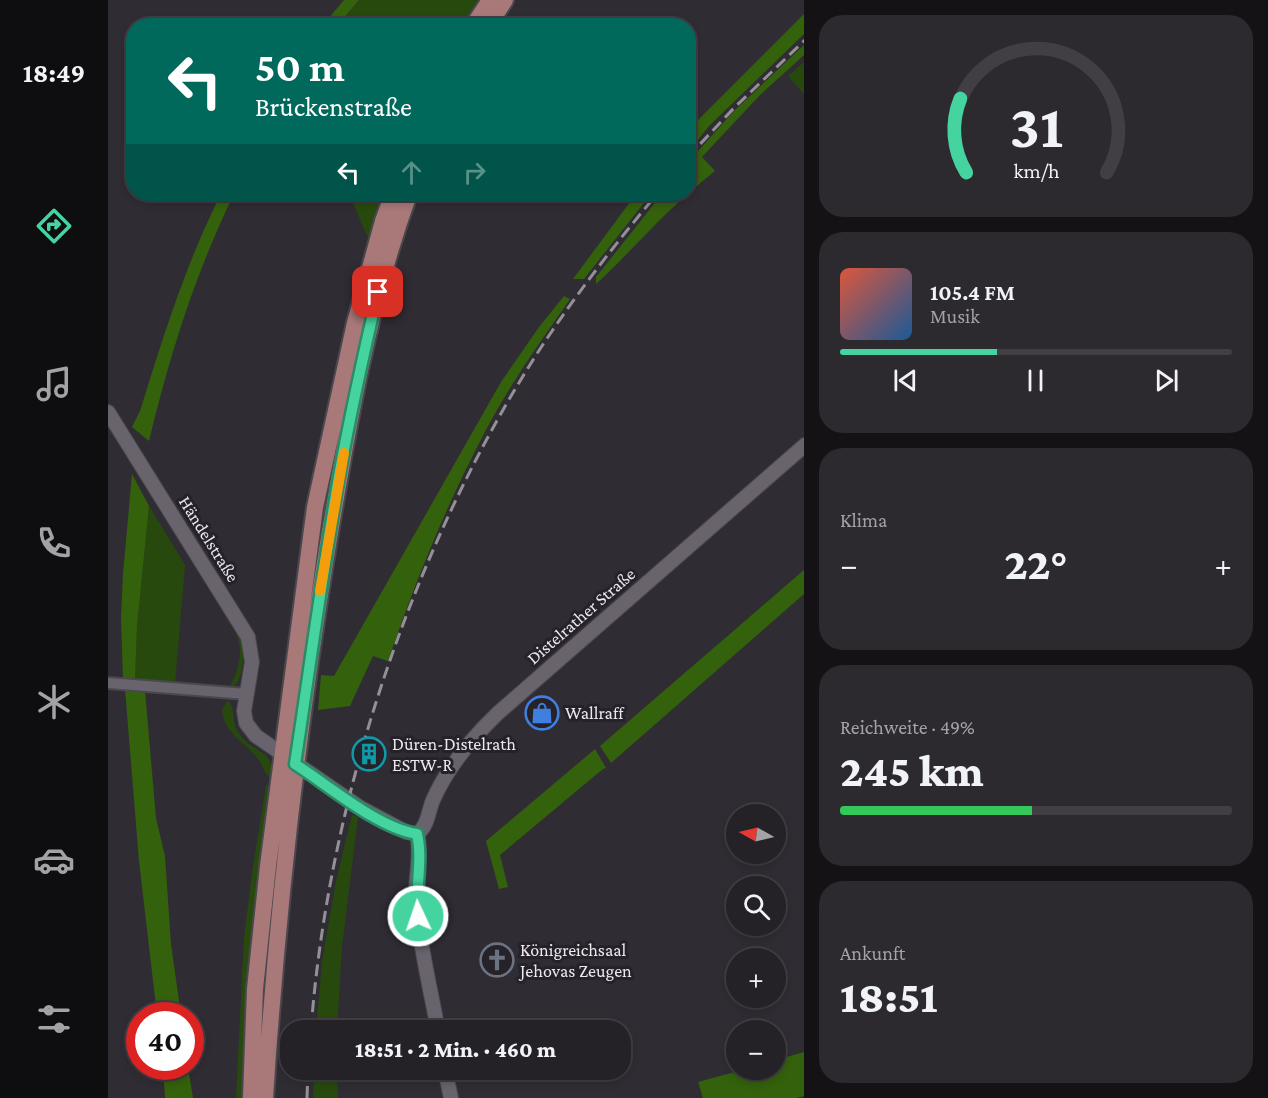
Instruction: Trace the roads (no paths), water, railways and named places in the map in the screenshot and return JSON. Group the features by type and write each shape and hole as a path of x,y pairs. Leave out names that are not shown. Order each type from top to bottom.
{"main road":[{"path":"478,18 490,0"},
{"path":"493,18 505,0"},
{"path":"265,1098 299,618 322,470 361,299 390,201"},
{"path":"251,1098 255,989 268,866 356,388 378,292 407,201"}],"street":[{"name":"Händelstraße","path":"108,412 248,637 252,662 244,711 246,723 256,736 332,790 378,818 406,832 417,834"},
{"name":"Distelrather Straße","path":"417,834 423,830 432,801 444,779 477,733 802,450"},
{"path":"108,683 246,694"},
{"path":"417,834 420,846 417,911 436,1020"},
{"path":"447,1080 451,1098"}],"railway":[{"path":"696,148 734,108 804,41"},
{"path":"312,1020 321,942 336,854 358,764 385,676 417,589 453,505 495,425 540,349 597,269 651,201"},
{"path":"307,1098 308,1080"}],"place":[{"name":"Wallraff","path":"542,713"},
{"name":"Düren-Distelrath ESTW-R","path":"369,754"},
{"name":"Königreichsaal Jehovas Zeugen","path":"497,960"}]}
